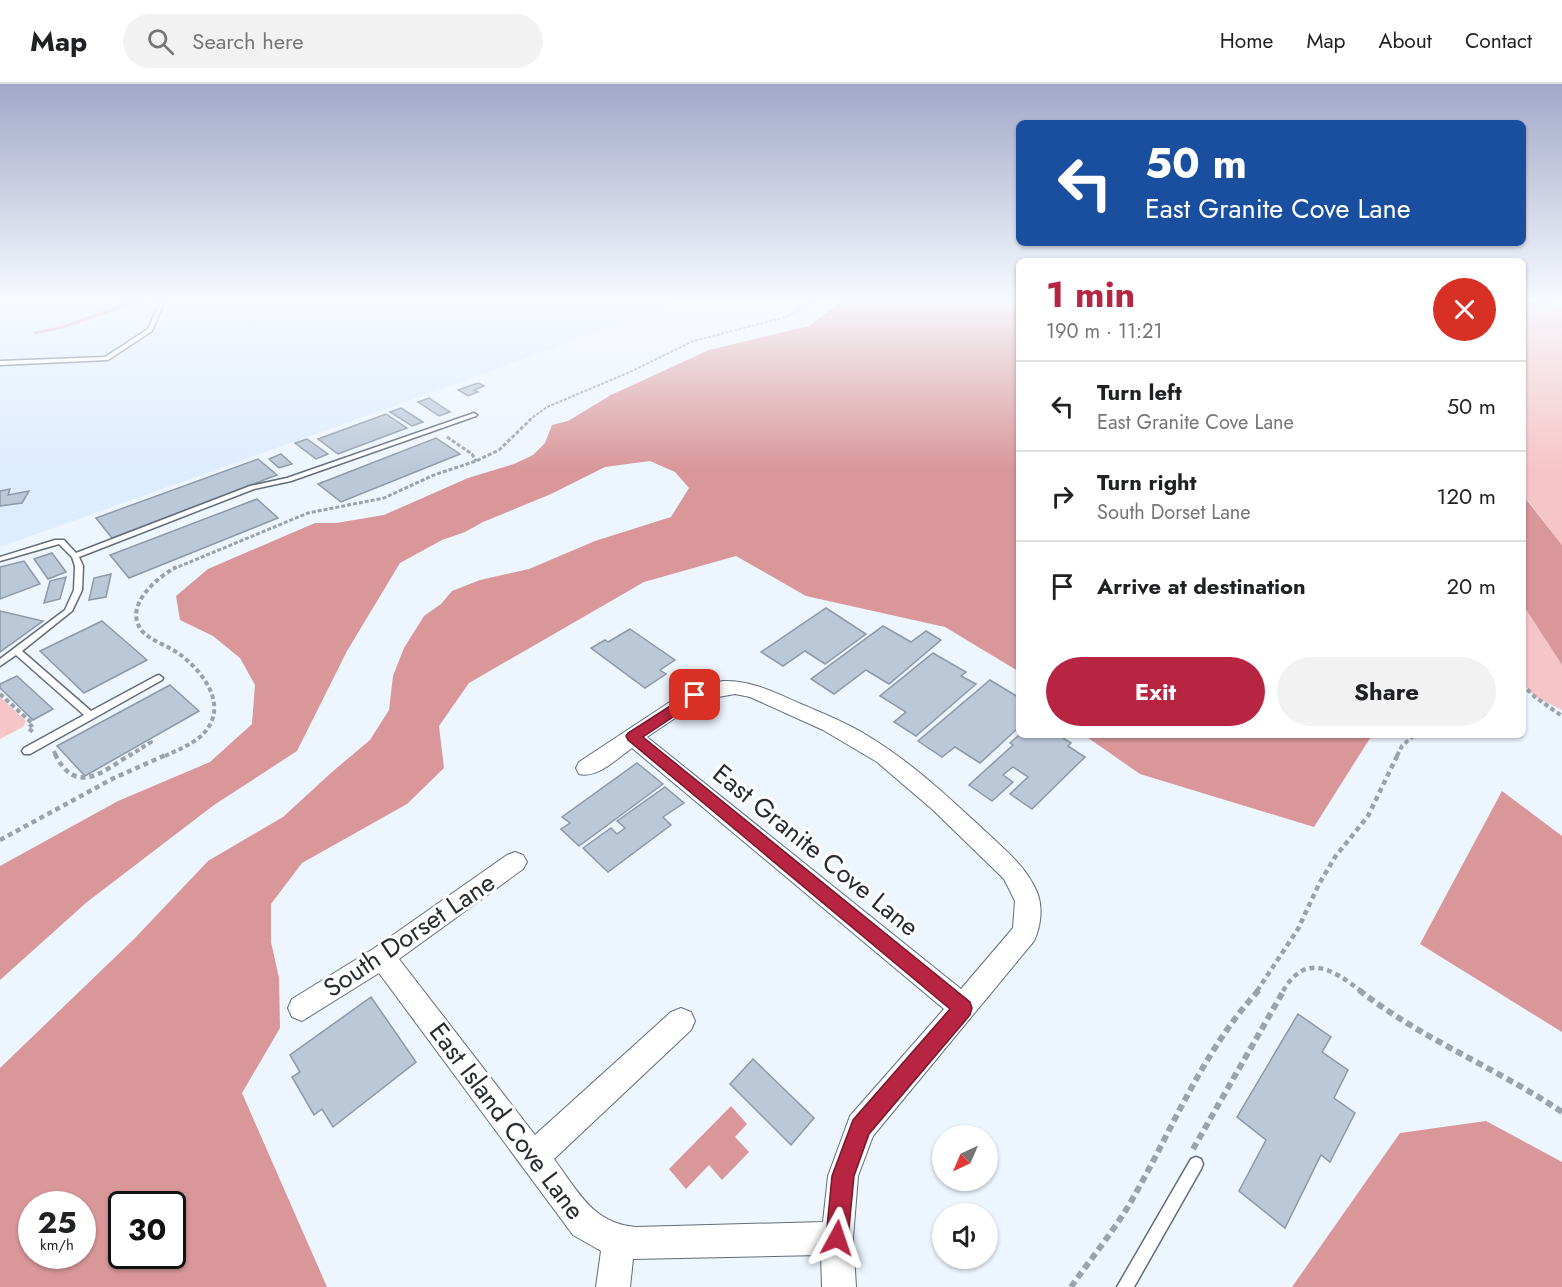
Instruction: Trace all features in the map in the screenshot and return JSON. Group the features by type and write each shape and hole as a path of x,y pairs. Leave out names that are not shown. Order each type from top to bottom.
{"street":[{"path":"587,768 695,695 712,688 729,686 754,691 829,724 864,742 894,763 1012,872 1027,895 1029,909 1025,933 861,1127 843,1176 837,1238 839,1287"},
{"name":"East Granite Cove Lane","path":"633,736 963,1008"},
{"name":"South Dorset Lane","path":"302,1008 382,957 515,862"},
{"name":"East Island Cove Lane","path":"382,957 584,1224 600,1236 619,1242 837,1238"},
{"path":"534,1158 681,1021"},
{"path":"613,1287 619,1242"}],"lane":[{"path":"0,363 103,358"},
{"path":"75,556 252,487 289,480 474,415"},
{"path":"0,559 61,542 75,556 80,566 78,590 68,611 0,663"},
{"path":"17,651 91,716"},
{"path":"27,751 159,678"},
{"path":"1125,1287 1197,1164"}],"path":[{"path":"0,840 95,788 182,748 201,736 211,723 215,709 213,694 204,676 181,655 141,630 136,619 138,606 158,577 176,567 308,513 384,498 434,475 476,461 499,450 525,423 548,407 658,358"},
{"path":"432,428 466,450 476,461"},
{"path":"1526,688 1562,716"},
{"path":"0,694 33,724 28,728 53,748 62,768 76,776 93,778 151,742 148,740"},
{"path":"1071,1287 1128,1206 1188,1094 1240,1010 1262,986 1298,928 1335,857 1368,816 1402,746 1411,738"},
{"path":"93,778 95,788"},
{"path":"1197,1164 1192,1148 1289,981 1299,971 1308,967 1318,967 1335,974 1390,1014 1474,1063 1518,1083 1562,1112"}],"shaded area":[{"path":"0,358 525,358 450,386 0,547"},
{"path":"691,358 1016,358 1016,670 945,627 806,596 736,556 644,582 469,683 439,726 444,768 407,804 302,863 271,904 271,942 279,978 280,1028 242,1093 327,1287 0,1287 0,1068 135,938 208,861 283,817 370,740 389,710 393,676 404,648 424,616 441,604 452,591 480,580 529,569 595,541 671,517 689,488 675,472 650,461 605,467 551,494 442,540 400,563 347,651 297,751 214,805 87,902 0,980 0,866 118,801 210,762 252,724 255,685 240,658 213,636 180,620 176,596 208,569 315,523 336,523 384,515 468,478 514,464 533,455 545,443 552,425 568,421 611,395"},
{"path":"1526,358 1562,358 1562,545 1526,498"},
{"path":"1526,499 1562,545 1562,665 1526,610"},
{"path":"1526,610 1562,665 1562,710 1535,697 1526,687"},
{"path":"0,697 26,721 23,727 0,739"},
{"path":"1088,738 1370,738 1314,827 1140,774"},
{"path":"1502,791 1562,836 1562,1032 1420,944"},
{"path":"731,1106 747,1124 735,1137 749,1152 722,1180 709,1165 686,1189 669,1169"},
{"path":"1486,1121 1562,1162 1562,1287 1292,1287 1400,1133"}],"building":[{"path":"478,383 484,386 474,390 478,392 468,396 458,390"},
{"path":"429,398 450,412 439,416 418,402"},
{"path":"401,408 423,422 412,426 390,412"},
{"path":"386,414 407,428 338,454 318,439"},
{"path":"436,438 460,454 341,502 318,484"},
{"path":"307,439 328,454 316,459 295,443"},
{"path":"281,454 292,464 279,468 269,459"},
{"path":"258,459 277,475 112,538 96,518"},
{"path":"10,489 8,495 29,491 22,503 0,506 0,491"},
{"path":"257,499 278,518 129,578 110,555"},
{"path":"52,553 66,572 48,579 34,559"},
{"path":"24,561 40,584 0,599 0,567"},
{"path":"111,574 106,597 89,600 94,578"},
{"path":"66,577 60,599 44,603 50,581"},
{"path":"826,608 866,634 825,664 805,651 783,666 761,652"},
{"path":"0,611 43,621 0,652"},
{"path":"102,621 147,660 84,693 40,651"},
{"path":"883,626 911,642 926,631 941,640 889,684 866,670 834,694 811,679"},
{"path":"630,629 675,660 660,670 666,674 645,688 591,648 605,640 608,642"},
{"path":"933,653 966,672 961,676 976,684 916,736 894,722 906,712 880,696"},
{"path":"17,676 53,709 33,720 0,688 0,684"},
{"path":"990,680 1016,696 1016,730 980,763 955,747 942,757 918,741"},
{"path":"170,685 199,711 85,776 57,746"},
{"path":"1016,738 1063,738 1071,743 1068,746 1085,757 1032,809 1010,794 1028,777 1013,767 1003,775 1013,782 992,801 969,785 1013,745 1010,743"},
{"path":"637,763 663,784 579,846 561,829 570,823 562,817"},
{"path":"665,787 684,803 663,817 671,825 608,872 583,848 611,828 617,834 625,828 617,821"},
{"path":"371,997 416,1062 333,1127 322,1109 314,1115 292,1077 300,1072 290,1055"},
{"path":"1298,1014 1331,1037 1322,1052 1348,1070 1334,1098 1355,1113 1330,1162 1321,1155 1285,1228 1239,1191 1266,1140 1237,1117"},
{"path":"753,1059 814,1118 791,1145 730,1084"}],"route":[{"path":"695,695 633,736 963,1008 861,1127 843,1176 837,1238"}]}
